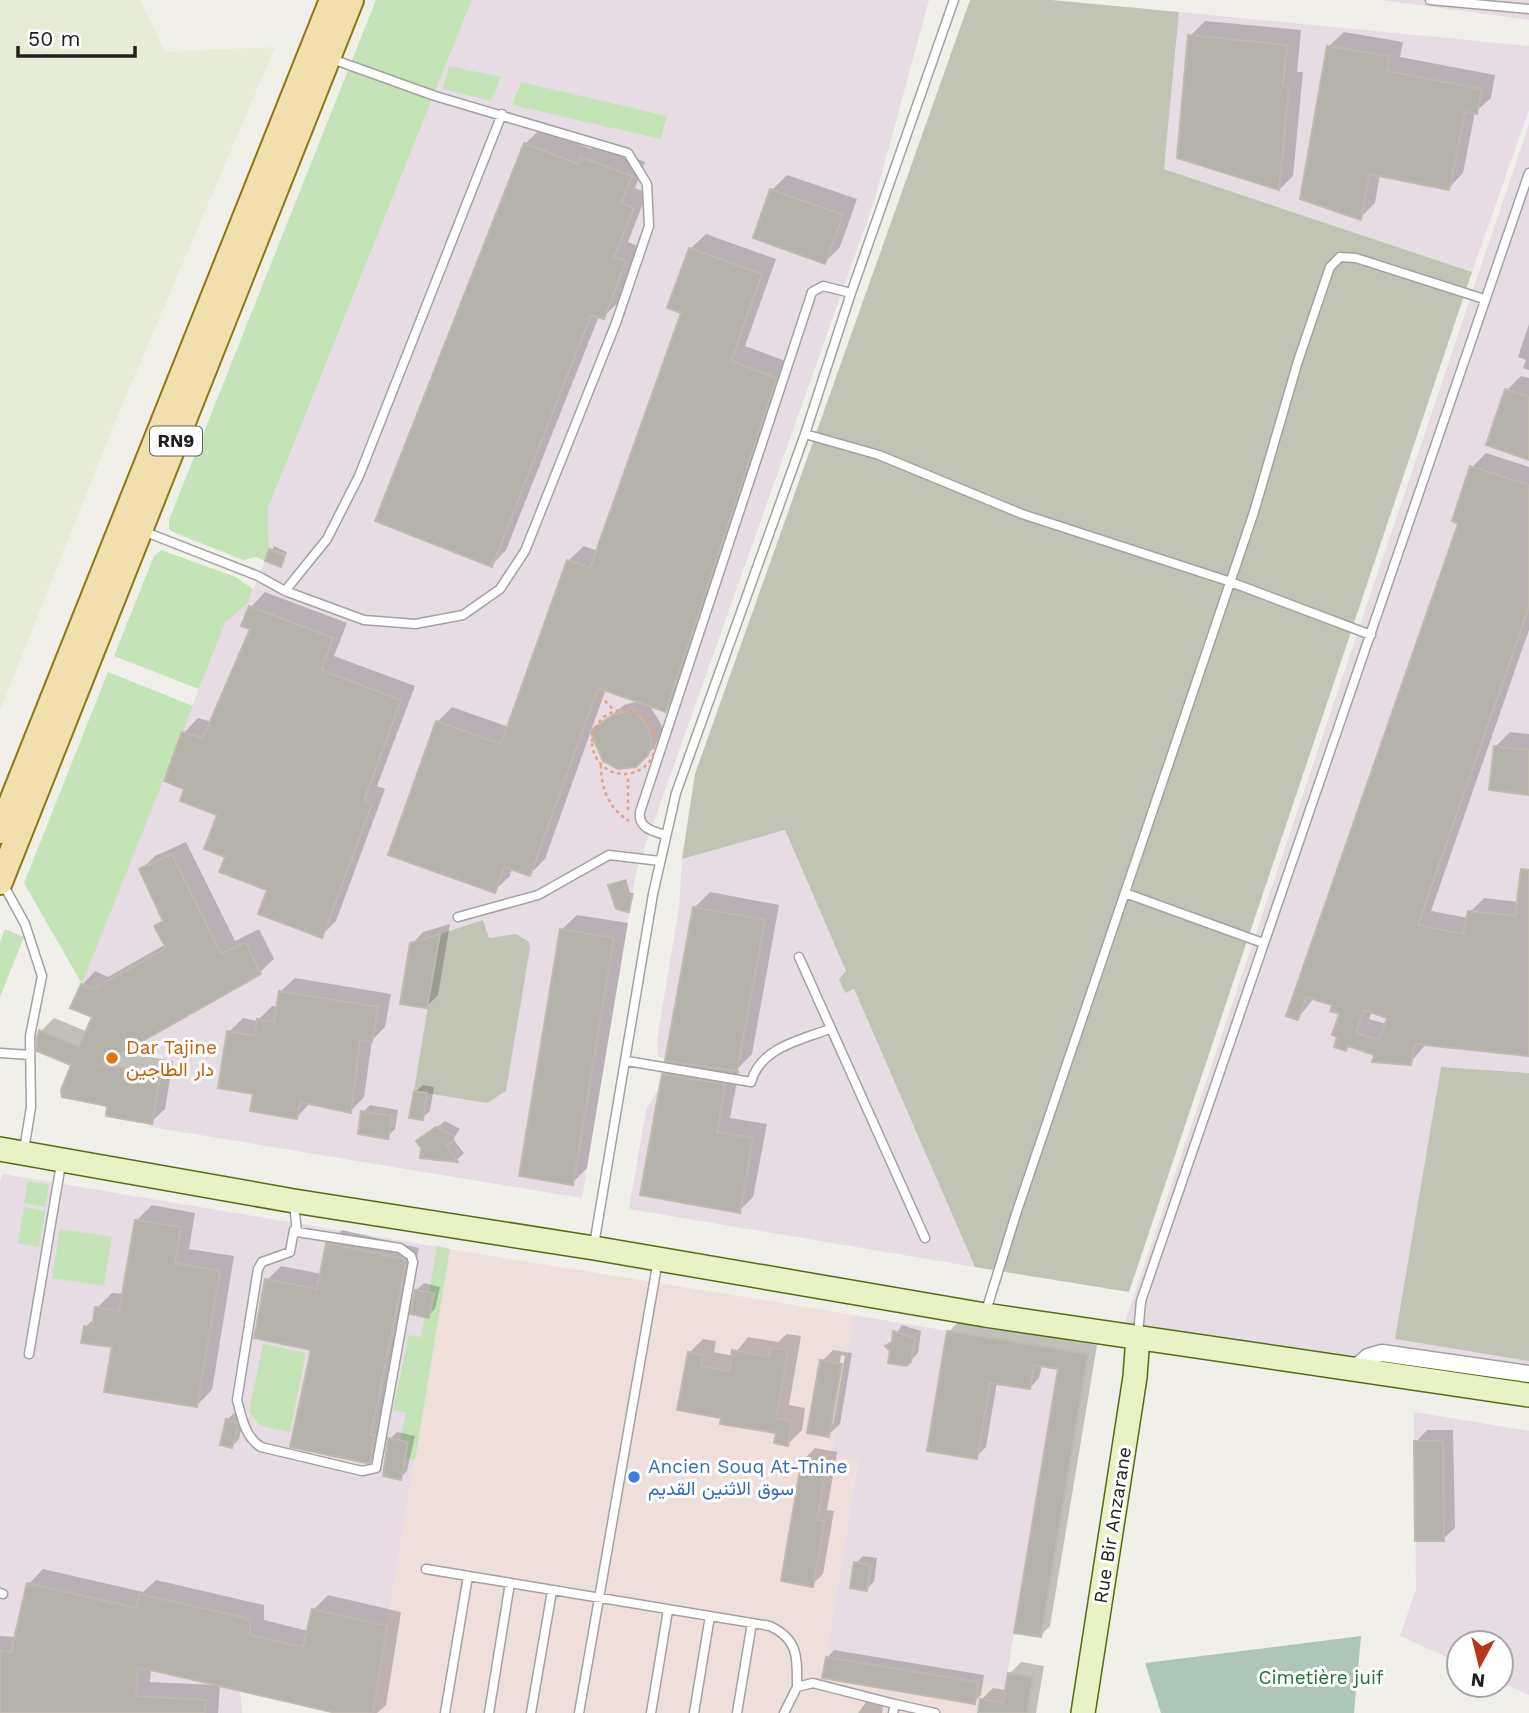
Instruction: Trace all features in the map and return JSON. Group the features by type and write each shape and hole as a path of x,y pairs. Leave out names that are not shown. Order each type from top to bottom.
{"main road":[{"name":"RN9","path":"0,831 332,0"},
{"name":"RN9","path":"0,881 351,0"}],"street":[{"path":"0,1149 295,1201 594,1248 985,1315 1529,1395"},
{"name":"Rue Bir Anzarane","path":"1083,1713 1135,1377 1138,1337"},
{"path":"1354,1369 1368,1357 1382,1353 1529,1374"}],"lane":[{"path":"594,1248 660,861 689,750 805,434 851,293 954,0"},
{"path":"1430,0 1529,9"},
{"path":"140,530 258,576 285,591 364,620 415,624 463,615 500,589 525,551 616,324 649,226 647,184 628,153 435,96 329,58"},
{"path":"285,591 327,539 359,476 502,114"},
{"path":"1138,1337 1141,1301 1529,173"},
{"path":"985,1315 1016,1213 1228,582 1254,512 1298,361 1330,267 1340,257 1356,258 1484,299"},
{"path":"665,835 642,825 640,811 812,292 823,286 851,293"},
{"path":"805,434 879,454 1022,514 1228,582 1371,635"},
{"path":"457,918 538,895 609,855 660,861"},
{"path":"0,881 25,924 43,976 30,1037 31,1107 23,1153"},
{"path":"1125,893 1263,943"},
{"path":"799,957 925,1238"},
{"path":"627,1061 751,1082 760,1062 771,1052 829,1029"},
{"path":"0,1053 30,1055"},
{"path":"29,1354 62,1160"},
{"path":"294,1230 400,1248 411,1256 413,1262 376,1468 371,1470 362,1471 261,1447 251,1441 241,1415 237,1400 258,1269 262,1262 290,1252 295,1201"},
{"path":"579,1713 658,1260"},
{"path":"426,1569 770,1626 786,1634 795,1654 797,1687 784,1713"},
{"path":"445,1713 468,1576"},
{"path":"489,1713 510,1583"},
{"path":"531,1713 552,1591"},
{"path":"650,1713 668,1610"},
{"path":"694,1713 710,1616"},
{"path":"737,1713 752,1623"},
{"path":"797,1687 813,1684 894,1709 935,1713"}],"path":[{"path":"600,696 615,711"},
{"path":"601,765 609,771 628,774 645,766 655,750 656,740 643,716 625,710 605,716 593,734 592,745 601,765 604,792 612,807 627,820 642,825"},
{"path":"627,820 628,774"}],"shaded area":[{"path":"0,0 140,0 165,52 275,47 111,431 0,711"},
{"path":"472,0 929,0 874,202 636,872 582,1198 151,1127 163,1055 128,1049 94,989 82,984 225,623 248,603 265,561 269,548 268,508"},
{"path":"970,0 1052,0 1179,12 1164,169 1472,272 1129,1292 975,1267 854,989 845,993 839,979 846,971 785,830 682,859 695,774"},
{"path":"1381,0 1529,0 1529,20"},
{"path":"1179,12 1529,46 1529,110 1472,272 1164,169"},
{"path":"1529,124 1529,1408 1120,1337"},
{"path":"785,830 975,1267 629,1209 646,1110 660,1086 665,1058 658,1057 657,1040 679,908 682,859"},
{"path":"483,920 489,938 516,934 529,942 530,948 506,1091 487,1103 414,1091 440,934"},
{"path":"1441,1067 1529,1073 1529,1361 1395,1339"},
{"path":"3,1174 450,1249 373,1713 336,1713 240,1691 242,1713 0,1713 0,1181"},
{"name":"Ancien Souq At-Tnine سوق الاثنين القديم","path":"450,1249 854,1315 831,1455 858,1459 826,1657 1005,1687 1001,1713 373,1713"},
{"path":"854,1315 1061,1350 1005,1687 826,1657 858,1460 831,1455"},
{"path":"1414,1412 1529,1431 1529,1695 1515,1688 1515,1629 1445,1629 1445,1657 1400,1636 1416,1589"}],"green space":[{"path":"376,0 472,0 268,508 269,549 265,561 256,557 243,560 173,532 169,529 169,520"},
{"path":"449,66 501,77 491,101 443,89"},
{"path":"521,82 667,116 661,139 512,105"},
{"path":"161,550 236,577 253,589 248,603 225,623 199,689 114,656 154,556"},
{"path":"108,672 193,706 82,984 24,883"},
{"path":"5,929 24,937 0,997 0,942"},
{"path":"28,1181 49,1185 45,1207 24,1203"},
{"path":"24,1207 45,1211 39,1247 18,1243"},
{"path":"60,1229 112,1237 104,1286 52,1278"},
{"path":"437,1246 450,1249 415,1460 405,1458 408,1443 400,1441 406,1413 393,1410 409,1335 421,1337"},
{"path":"263,1344 306,1353 290,1432 261,1426 249,1412"},
{"name":"Cimetière juif","path":"1361,1636 1354,1713 1161,1713 1145,1663"}],"building":[{"path":"1188,35 1287,45 1283,86 1289,87 1279,190 1177,158"},
{"path":"1327,46 1389,56 1387,71 1482,89 1477,114 1465,112 1449,190 1369,174 1361,220 1300,199"},
{"path":"524,143 578,164 581,157 632,176 621,203 634,208 614,257 626,261 604,319 591,315 492,567 375,521"},
{"path":"770,189 843,215 825,264 753,238"},
{"path":"689,248 762,274 731,361 777,378 666,712 598,688 530,876 504,867 495,893 388,855 436,721 501,744 567,560 590,568 681,313 667,308"},
{"path":"1505,389 1529,397 1529,460 1486,445"},
{"path":"1470,466 1529,485 1529,607 1418,925 1463,934 1468,911 1515,916 1521,869 1529,870 1529,1056 1415,1044 1411,1065 1372,1062 1374,1055 1348,1046 1346,1051 1334,1047 1337,1037 1332,1035 1339,1014 1330,1011 1332,1005 1306,997 1298,1020 1286,1016 1458,524 1452,521","holes":["1364,1010 1387,1018 1379,1040 1356,1033"]},
{"path":"269,549 285,555 281,567 265,561"},
{"path":"249,606 333,638 321,670 401,700 364,801 372,804 322,938 258,914 267,890 219,872 225,857 204,849 217,815 180,801 184,789 164,781 182,732 203,738 250,629 241,626"},
{"path":"634,709 649,729 651,746 648,755 636,767 618,769 603,761 590,731 611,716"},
{"path":"1494,746 1529,750 1529,795 1489,790"},
{"path":"172,854 221,954 246,942 261,974 102,1064 160,1074 152,1124 106,1116 107,1106 62,1097 61,1090 71,1065 37,1051 37,1037 39,1030 79,1047 92,1017 70,1008 81,984 93,989 166,948 154,926 163,921 139,869"},
{"path":"623,881 627,895 632,896 629,912 616,909 608,885"},
{"path":"693,907 765,920 737,1071 665,1061"},
{"path":"560,929 614,938 573,1185 519,1176"},
{"path":"440,934 427,1008 400,1004 410,943"},
{"path":"279,991 378,1007 372,1042 360,1040 351,1113 300,1102 297,1119 250,1111 253,1094 218,1088 227,1031 254,1036 257,1019 274,1022"},
{"path":"662,1074 725,1084 717,1132 753,1138 740,1213 640,1195"},
{"path":"414,1091 427,1093 423,1120 409,1118"},
{"path":"361,1111 392,1116 388,1139 358,1134"},
{"path":"436,1127 454,1136 453,1142 446,1146 458,1162 420,1158 421,1148 416,1141"},
{"path":"135,1220 181,1227 175,1263 220,1271 197,1407 104,1392 112,1347 81,1343 84,1326 92,1327 95,1307 119,1311"},
{"path":"326,1243 404,1259 406,1262 371,1435 375,1435 370,1463 290,1447 311,1350 254,1338 265,1279 317,1289"},
{"path":"415,1290 434,1293 429,1318 410,1314"},
{"path":"893,1331 915,1338 911,1362 906,1366 888,1363 890,1351 885,1346 892,1342"},
{"path":"947,1331 1088,1354 1041,1637 1014,1633 1058,1369 1034,1365 1030,1389 990,1383 977,1459 927,1451"},
{"path":"771,1347 788,1350 776,1419 792,1421 788,1446 774,1443 776,1433 720,1424 721,1418 677,1410 688,1352 703,1355 701,1366 729,1371 732,1350 769,1357"},
{"path":"820,1360 842,1364 829,1437 807,1433"},
{"path":"226,1419 238,1425 232,1448 220,1445"},
{"path":"388,1438 408,1442 401,1480 383,1476"},
{"path":"1414,1441 1443,1441 1444,1541 1415,1541"},
{"path":"802,1458 827,1463 817,1520 824,1521 813,1587 781,1581"},
{"path":"854,1562 871,1565 867,1591 850,1588"},
{"path":"27,1583 136,1608 140,1594 250,1619 250,1635 303,1647 312,1609 387,1626 373,1713 336,1713 138,1667 136,1696 206,1700 205,1713 0,1713 0,1651 11,1652"},
{"path":"826,1657 978,1682 975,1704 822,1678"},
{"path":"1008,1673 1033,1677 1027,1713 978,1713 980,1699 1003,1703"}],"place":[{"name":"Dar Tajine دار الطاجين","path":"112,1058"},
{"name":"Ancien Souq At-Tnine سوق الاثنين القديم","path":"634,1477"}]}
